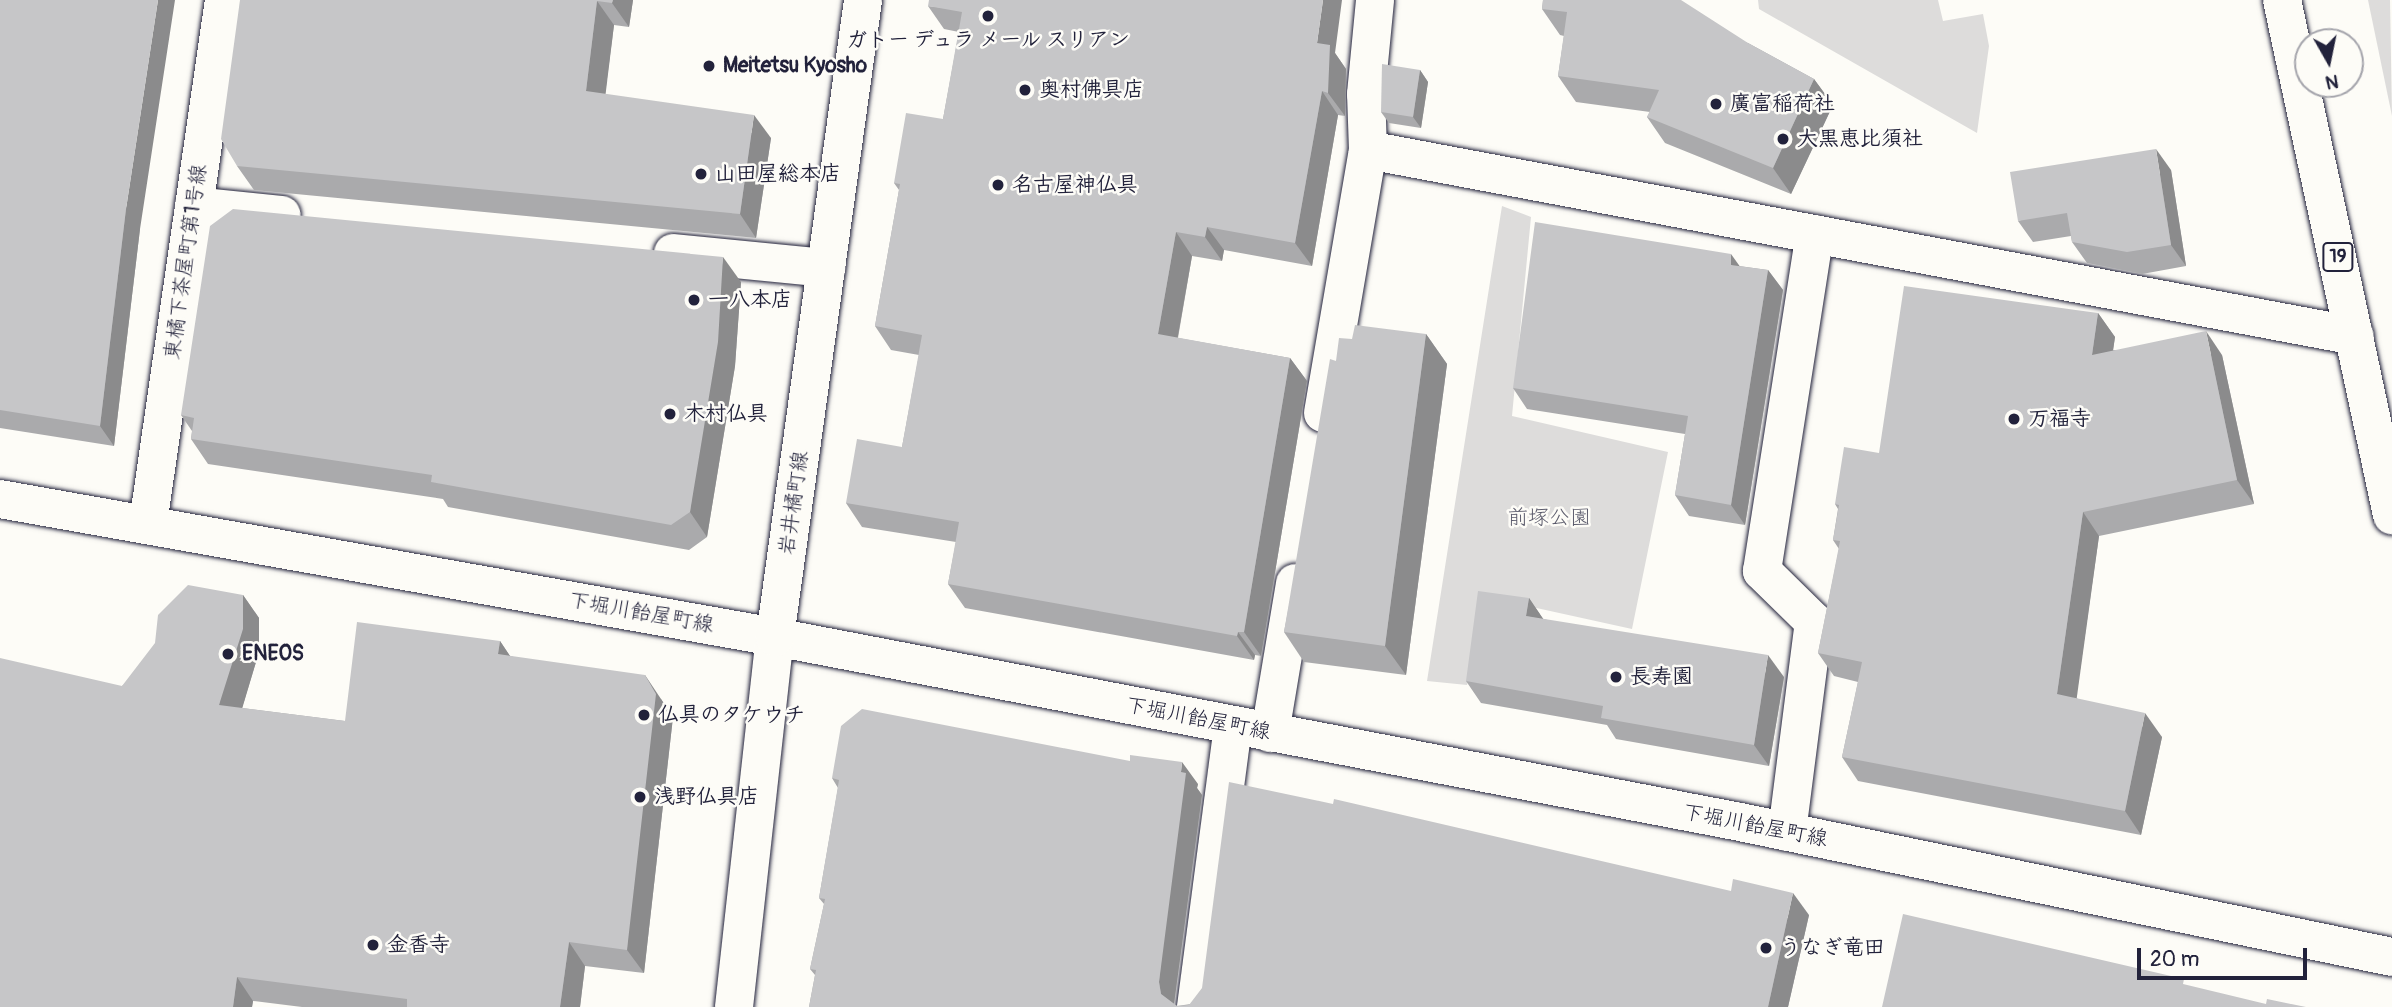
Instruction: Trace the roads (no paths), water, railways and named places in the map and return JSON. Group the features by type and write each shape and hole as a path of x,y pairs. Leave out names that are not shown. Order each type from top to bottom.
{"main road":[{"name":"東橘下茶屋町第1号線","path":"148,524 224,0"},
{"name":"岩井橘町線","path":"734,1007 775,637 863,0"},
{"path":"1318,443 1368,150 1366,94 1375,0"},
{"name":"19","path":"2282,0 2392,515"},
{"path":"1368,150 2355,336"},
{"path":"194,206 318,218"},
{"path":"1787,832 1814,622 1762,571 1815,234"},
{"path":"634,249 826,268"},
{"name":"下堀川飴屋町線","path":"0,499 775,637 1787,832 2392,957"},
{"path":"1270,733 1300,554"},
{"path":"1196,1007 1233,726"}],"place":[{"name":"ガトー デュラ メール スリアン","path":"988,16"},
{"name":"Meitetsu Kyosho","path":"709,66"},
{"name":"奥村佛具店","path":"1025,90"},
{"name":"廣富稲荷社","path":"1716,104"},
{"name":"大黒恵比須社","path":"1783,139"},
{"name":"山田屋総本店","path":"701,174"},
{"name":"名古屋神仏具","path":"998,185"},
{"name":"一八本店","path":"694,300"},
{"name":"木村仏具","path":"670,414"},
{"name":"万福寺","path":"2014,419"},
{"name":"ENEOS","path":"228,654"},
{"name":"長寿園","path":"1616,677"},
{"name":"仏具のタケウチ","path":"644,715"},
{"name":"浅野仏具店","path":"640,797"},
{"name":"金香寺","path":"373,945"},
{"name":"うなぎ竜田","path":"1766,948"}],"park label":[{"name":"前塚公園","path":"1549,518"}]}
